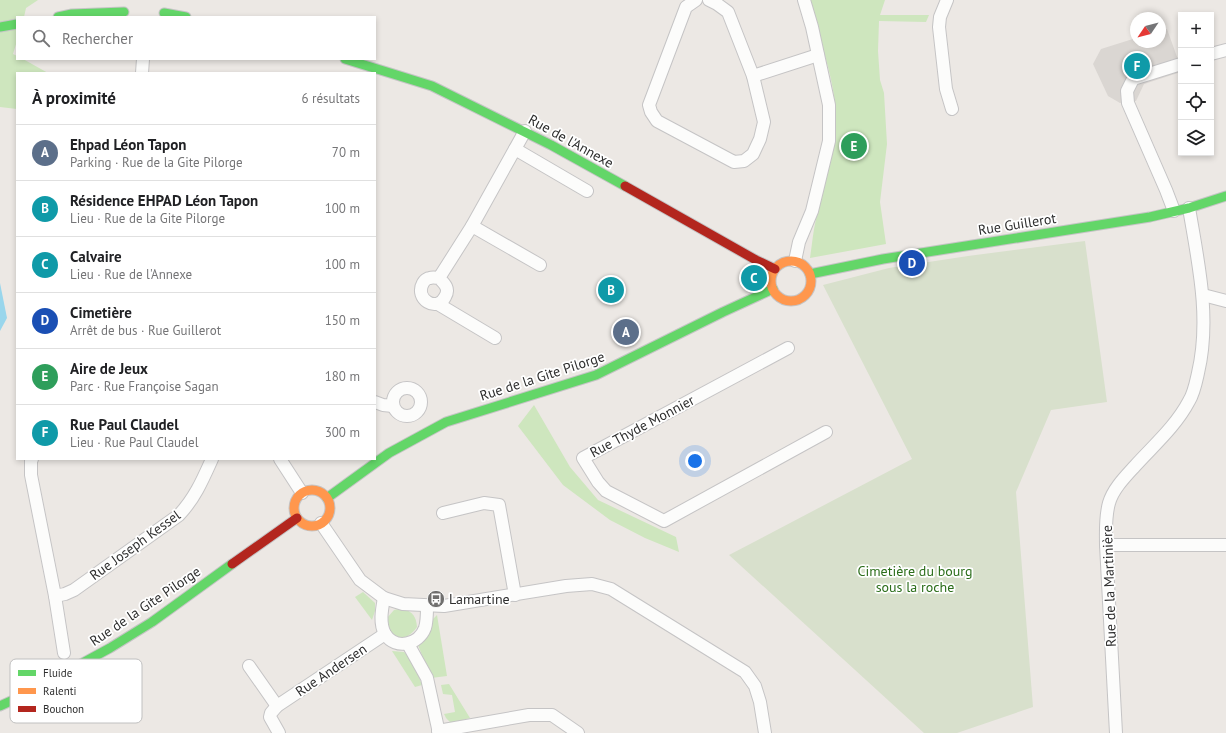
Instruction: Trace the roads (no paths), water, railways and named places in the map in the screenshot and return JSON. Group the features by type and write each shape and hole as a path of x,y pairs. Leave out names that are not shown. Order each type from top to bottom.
{"street":[{"path":"696,0 686,7 649,105 651,112 657,121 734,162 744,161 753,154 760,140 764,122 753,76 728,12 709,0"},
{"path":"795,261 800,242 812,211 829,140 829,105 812,27 804,0"},
{"path":"947,0 940,17 939,27 946,89 952,109"},
{"path":"161,3 163,15 174,16"},
{"path":"63,16 72,14 125,12"},
{"path":"0,27 16,24"},
{"path":"1214,53 1226,50"},
{"path":"753,76 818,55"},
{"path":"142,72 143,60"},
{"name":"Rue de l'Annexe","path":"348,60 432,86 525,131 756,260 775,269"},
{"path":"1174,211 1128,103 1127,91 1133,79 1178,65"},
{"path":"439,278 472,226 525,131"},
{"path":"515,149 587,191"},
{"name":"Rue Guillerot","path":"810,274 883,258 1150,217 1189,208 1226,196"},
{"name":"Rue de la Martinière","path":"1116,733 1106,545 1106,517 1109,503 1115,491 1131,470 1180,416 1190,400 1195,386 1203,351 1203,295 1189,208"},
{"path":"472,226 540,265"},
{"path":"795,261 801,263 807,268 812,280 808,293 803,298 791,302 780,298 773,289 771,279 775,269 784,262 795,261"},
{"path":"438,304 444,300 447,294 447,287 439,278 430,278 425,280 422,284 420,292 424,300 430,304 438,304 495,338"},
{"name":"Rue de la Gite Pilorge","path":"326,498 389,453 446,422 596,375 773,289"},
{"path":"1203,295 1226,301"},
{"name":"Rue Thyde Monnier","path":"788,348 583,458 598,482 606,491 664,521 826,432"},
{"path":"376,402 393,406"},
{"path":"32,460 31,475 55,596 64,653"},
{"name":"Rue Joseph Kessel","path":"55,596 74,590 179,515 188,506 199,489 212,460"},
{"path":"281,460 302,493"},
{"path":"308,490 315,490 326,498 329,505 329,512 321,523 308,525 301,522 297,518 294,511 294,504 302,493 308,490"},
{"path":"443,513 484,503 499,505 515,595"},
{"name":"Rue de la Gite Pilorge","path":"90,659 152,622 297,518"},
{"path":"321,523 360,580 384,598 403,604 444,606 566,586 592,584 611,588 745,672 755,686 760,702 765,733"},
{"path":"1106,545 1226,545"},
{"path":"384,598 381,617 385,634 391,640 399,644 408,644 416,640 425,628 427,606"},
{"name":"Rue Andersen","path":"277,706 385,634"},
{"path":"408,644 427,678 438,732 528,715 552,716 578,733"},
{"path":"249,666 277,706 271,713 270,717 279,733"},
{"name":"Rue de la Gite Pilorge","path":"0,706 10,701"}],"water":[{"path":"0,283 7,318 0,331"}],"place":[{"name":"Rue Paul Claudel","path":"1137,66"},
{"name":"Aire de Jeux","path":"854,146"},
{"name":"Cimetière","path":"912,263"},
{"name":"Calvaire","path":"754,278"},
{"name":"Résidence EHPAD Léon Tapon","path":"611,290"},
{"name":"Ehpad Léon Tapon","path":"626,332"},
{"name":"Lamartine","path":"436,599"}],"park label":[{"name":"Cimetière du bourg sous la roche","path":"915,580"}]}
